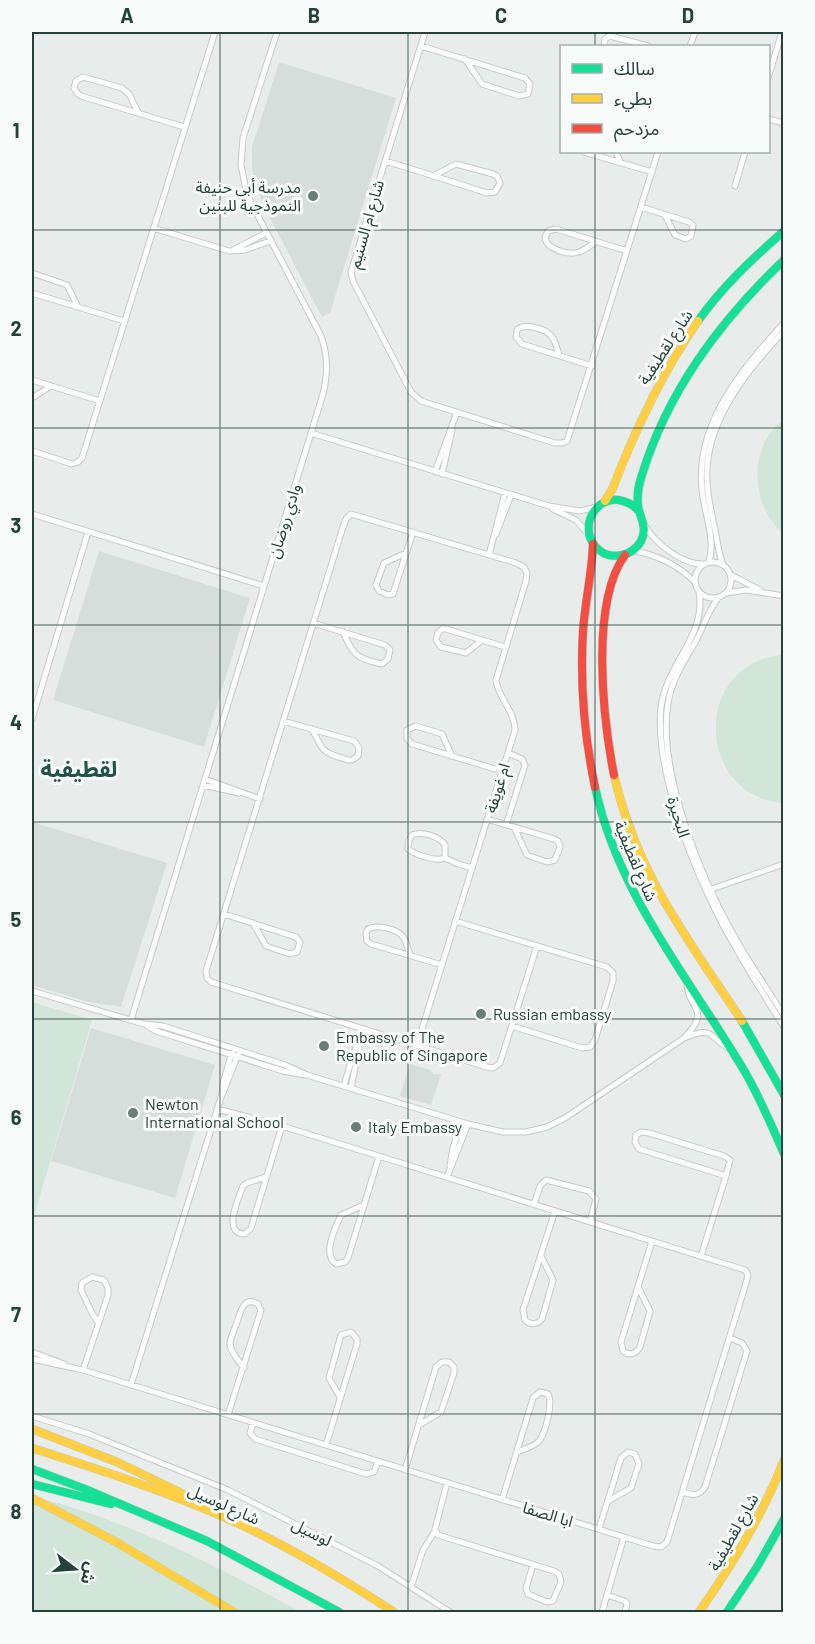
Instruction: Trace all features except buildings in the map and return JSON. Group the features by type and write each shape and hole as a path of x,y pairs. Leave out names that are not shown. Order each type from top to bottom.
{"main road":[{"name":"شارع لقطيفية","path":"604,501 612,490 646,404 685,338 729,283 783,231"},
{"name":"شارع لقطيفية","path":"639,510 640,479 654,440 675,396 695,362 725,321 783,260"},
{"path":"623,500 639,510 645,526 643,537 634,550 625,555 604,554 592,544 588,534 588,522 597,507 604,501 623,500"},
{"name":"شارع لقطيفية","path":"592,544 584,612 582,666 584,722 592,772 612,844 625,877 649,922 734,1051 763,1103 783,1154"},
{"name":"شارع لقطيفية","path":"625,555 617,564 611,582 603,662 608,735 625,813 640,856 665,907 756,1045 783,1095"},
{"path":"32,1429 79,1445 175,1488 212,1512"},
{"name":"شارع لوسيل","path":"32,1448 212,1512 256,1532 333,1574 394,1612"},
{"name":"شارع لقطيفية","path":"699,1612 735,1562 752,1533 783,1460"},
{"path":"32,1469 128,1507 240,1558 339,1612"},
{"path":"32,1484 82,1498 128,1507"},
{"path":"32,1498 116,1542 234,1612"},
{"path":"727,1612 757,1567 783,1519"}],"street":[{"path":"32,451 72,464 80,461 214,32"},
{"name":"وادي روضان","path":"131,1020 328,373 321,336 248,195 241,165 241,150 248,122 277,32"},
{"name":"شارع ام السنيم","path":"425,32 352,267 353,281 414,396 421,401 562,443 569,438 658,153"},
{"path":"770,73 782,40 782,32"},
{"path":"604,45 605,39 610,36 644,45"},
{"path":"421,46 465,59 525,78 530,84 528,94 519,96 482,84 465,59"},
{"path":"138,112 129,94 122,88 83,77 76,81 74,88 78,94 184,127"},
{"path":"588,153 652,172"},
{"path":"616,153 620,162"},
{"path":"735,186 745,153"},
{"path":"385,160 433,176 492,193 498,189 500,183 494,174 461,164 451,165 433,176"},
{"path":"641,207 692,224 692,236 686,239 675,235 664,215"},
{"path":"153,228 223,250 245,250 270,240"},
{"path":"596,242 580,252 570,253 547,245 545,238 548,231 556,229 627,251"},
{"path":"231,250 266,233"},
{"path":"32,273 67,285 78,307"},
{"path":"32,293 124,321"},
{"path":"695,582 697,572 706,563 711,543 707,505 708,462 718,418 783,323"},
{"path":"559,355 554,340 547,333 526,326 517,330 516,338 522,344 592,366"},
{"path":"770,342 783,331"},
{"path":"32,380 100,401"},
{"path":"32,398 51,386"},
{"path":"442,474 457,412"},
{"path":"435,472 445,440 452,428"},
{"path":"311,433 549,507 576,520 588,534"},
{"path":"489,555 500,527 508,494"},
{"path":"707,505 723,565 730,574 764,592"},
{"path":"549,507 580,511 597,507"},
{"path":"32,514 264,586"},
{"name":"ام غويفة","path":"417,1045 515,725 496,685 496,680 527,573 522,565 356,514 347,517 206,971 209,981 364,1029 493,1068 500,1063 537,946"},
{"path":"645,526 656,542 688,561 723,565"},
{"path":"32,719 34,704 88,532"},
{"path":"406,553 384,563 376,585 379,591 388,595 393,594 413,532"},
{"path":"662,560 668,549"},
{"path":"634,550 650,554 682,571 695,582 699,592 709,598 741,590 783,596"},
{"path":"682,571 688,561"},
{"path":"722,595 731,582 730,574"},
{"name":"البحيرة","path":"699,592 701,605 698,623 677,668 668,704 666,754 677,803 708,890 736,945 767,995 783,1027"},
{"name":"البحيرة","path":"677,668 697,638 711,607 722,595"},
{"path":"314,623 344,632 385,645 390,650 388,658 382,664 357,656 353,653 344,632"},
{"path":"482,640 466,653 441,647 436,640 442,628 482,640 505,647"},
{"path":"283,721 312,729 354,741 359,748 358,756 348,760 326,753 312,729"},
{"path":"452,756 442,734 416,726 408,730 407,739 412,744 452,756 502,771"},
{"path":"506,825 525,765 522,759 508,753"},
{"path":"205,779 260,800"},
{"path":"203,785 241,794"},
{"path":"487,819 514,827 558,841 560,850 555,860 547,862 527,855 514,827"},
{"path":"445,858 445,845 439,839 419,833 412,835 409,840 408,849 414,853 439,859 445,858 472,868"},
{"path":"708,890 783,864"},
{"path":"224,914 253,923 296,937 300,942 297,952 290,954 266,946 253,923"},
{"path":"455,921 612,970 614,978 594,1043 586,1048 512,1026"},
{"path":"410,955 403,936 399,933 376,926 368,928 367,941 410,955 442,965"},
{"path":"684,1038 694,1027 698,1016 697,1008 687,988 687,981"},
{"path":"32,991 144,1024 156,1031 235,1053 283,1071 307,1075 468,1124 512,1132 526,1132 547,1127 565,1118 684,1038 696,1033 707,1032 716,1037 725,1047 734,1051"},
{"name":"البحيرة","path":"767,995 783,1016"},
{"path":"344,1086 352,1057 364,1029"},
{"path":"351,1088 358,1046"},
{"path":"131,1385 217,1109 228,1085 235,1053"},
{"name":"ابا الصفا","path":"32,1359 83,1370 624,1537 658,1547 664,1545 748,1275 743,1268 282,1126 217,1109"},
{"path":"450,1168 461,1122"},
{"path":"447,1177 468,1124"},
{"path":"266,1177 243,1186 232,1223 237,1233 245,1234 251,1228 282,1126"},
{"path":"701,1256 726,1176 730,1163 730,1160 724,1156 650,1133 641,1132 636,1135 634,1142 639,1149 726,1176"},
{"path":"364,1204 341,1215 329,1252 330,1259 336,1264 345,1262 348,1258 379,1156"},
{"path":"534,1204 540,1186 546,1180 589,1191 596,1199 590,1221"},
{"path":"541,1256 553,1280 542,1319 537,1323 530,1323 525,1320 523,1310 555,1210"},
{"path":"638,1287 649,1307 649,1315 638,1350 634,1353 627,1353 621,1347 621,1342 652,1240"},
{"path":"83,1370 98,1322 108,1288 104,1280 92,1277 82,1283 81,1290 98,1322"},
{"path":"228,1415 244,1368 261,1310 258,1304 252,1301 247,1302 241,1309 230,1343 233,1353 244,1368"},
{"path":"326,1445 357,1344 357,1338 351,1332 341,1335 329,1374 329,1382 340,1397"},
{"path":"682,1492 693,1495 702,1492 747,1351 744,1344 730,1338"},
{"name":"ابا الصفا","path":"32,1352 68,1366"},
{"path":"405,1470 436,1367 442,1362 450,1362 454,1367 454,1373 443,1409 436,1416 419,1425"},
{"path":"502,1500 533,1398 540,1392 548,1394 552,1401 542,1436 536,1444 517,1452"},
{"name":"لوسيل","path":"32,1416 89,1434 228,1490 378,1566 450,1612"},
{"path":"253,1423 251,1435 255,1439 366,1474 374,1472 378,1461"},
{"path":"599,1529 621,1458 628,1452 635,1454 639,1464 631,1488 608,1501"},
{"path":"411,1587 423,1550 435,1531 447,1483"},
{"path":"435,1531 441,1537 554,1571 561,1576 561,1582 553,1601 548,1602 528,1594 526,1588 533,1565"},
{"path":"602,1612 624,1537"},
{"path":"607,1595 625,1601 627,1605 625,1612"}],"shaded area":[{"name":"مدرسة أبي حنيفة النموذجية للبنين","path":"279,62 396,98 330,313 322,317 265,209 255,184 252,168 252,147"},
{"path":"99,551 250,598 204,747 53,700"},
{"path":"32,822 167,863 121,1007 85,1001 32,985"},
{"name":"Newton International School","path":"91,1028 215,1065 175,1198 51,1161"},
{"path":"410,1064 431,1070 433,1074 441,1074 431,1105 400,1096"}],"green space":[{"path":"783,420 783,534 765,508 758,477 763,446 771,432"},
{"path":"783,655 784,803 754,795 733,778 720,755 716,729 720,703 732,680 753,663"},
{"path":"32,1002 92,1020 32,1223"},
{"path":"32,1496 103,1518 170,1545 301,1612 32,1612"}],"traffic: fast":[{"path":"698,321 738,273 784,231"},
{"path":"639,511 631,504 618,500 608,501 601,505 590,519 590,537 595,546 606,554 620,556 632,551 641,541 644,527 638,506 639,485 665,416 698,360 717,334 738,308 784,260"},
{"path":"595,787 620,864 638,900 745,1072 784,1154"},
{"path":"742,1021 784,1095"},
{"path":"32,1469 207,1541 339,1612"},
{"path":"32,1484 111,1504"},
{"path":"727,1612 757,1567 784,1519"}],"traffic: slow":[{"path":"605,501 650,403 672,361 698,321"},
{"path":"614,775 624,811 650,875 666,905 742,1021"},
{"path":"32,1429 117,1462 204,1504"},
{"path":"32,1448 160,1491 235,1522 316,1564 394,1612"},
{"path":"699,1612 746,1539 767,1500 784,1460"},
{"path":"32,1498 116,1542 234,1612"}],"traffic: jam":[{"path":"593,544 583,631 582,670 588,748 595,787"},
{"path":"614,775 603,693 603,631 614,576 625,555"}],"place":[{"name":"مدرسة أبي حنيفة النموذجية للبنين","path":"313,196"},
{"name":"Russian embassy","path":"481,1014"},
{"name":"Embassy of The Republic of Singapore","path":"324,1046"},
{"name":"Newton International School","path":"133,1113"},
{"name":"Italy Embassy","path":"356,1127"}],"district":[{"name":"لقطيفية","path":"79,769"}]}
